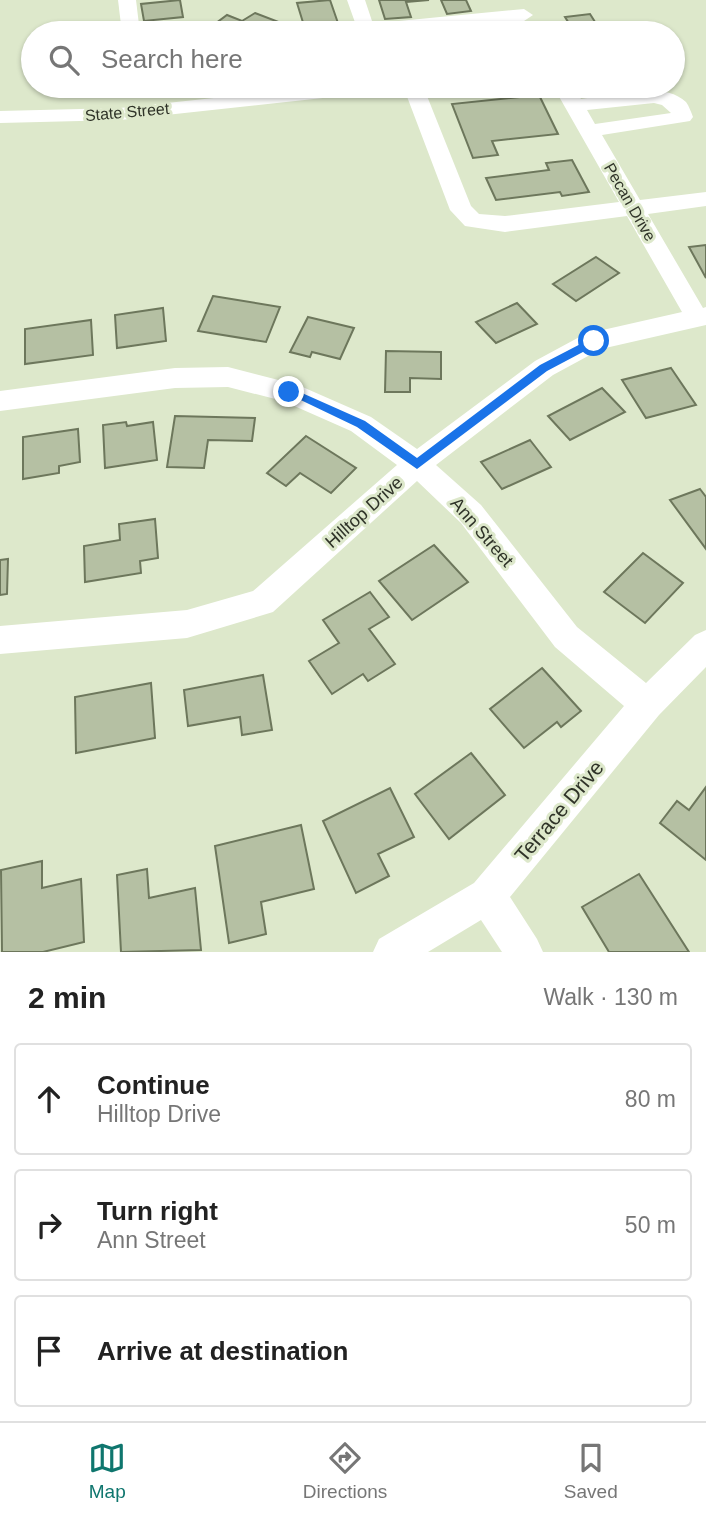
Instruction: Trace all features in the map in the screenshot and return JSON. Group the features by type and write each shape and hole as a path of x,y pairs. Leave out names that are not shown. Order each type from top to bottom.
{"street":[{"path":"127,0 130,21"},
{"path":"356,0 363,21"},
{"path":"429,21 521,7"},
{"path":"140,98 142,112"},
{"name":"State Street","path":"0,117 75,117 142,112 187,98"},
{"path":"418,98 461,210 473,221 505,224 706,198"},
{"name":"Pecan Drive","path":"570,98 701,317"},
{"path":"575,106 637,98"},
{"path":"589,131 684,117 683,110 668,98"},
{"name":"Hilltop Drive","path":"0,640 187,624 262,602 417,464 544,368 594,341 701,317"},
{"name":"Ann Street","path":"0,401 175,378 228,377 289,392 361,424 417,464 471,514 566,637 647,704"},
{"name":"Terrace Drive","path":"392,952 487,896 647,704 706,645"},
{"path":"487,896 524,952"}],"building":[{"path":"180,0 183,17 144,21 141,4"},
{"path":"330,0 337,21 303,21 297,3"},
{"path":"379,0 429,0 406,2 411,17 385,19"},
{"path":"441,0 466,0 471,11 447,14"},
{"path":"255,13 276,21 242,21"},
{"path":"590,14 594,21 568,21 565,17"},
{"path":"227,15 242,21 219,21"},
{"path":"540,98 558,134 492,141 498,155 473,158 452,104"},
{"path":"572,160 589,192 562,196 560,192 496,200 486,178 549,170 546,163"},
{"path":"706,245 706,278 689,247"},
{"path":"596,257 619,273 576,301 553,284"},
{"path":"213,296 280,307 266,342 198,331"},
{"path":"517,303 537,324 496,343 476,322"},
{"path":"163,308 166,341 117,348 115,315"},
{"path":"308,317 354,328 340,359 312,352 310,357 290,352"},
{"path":"91,320 93,355 25,364 25,329"},
{"path":"386,351 441,352 441,379 410,378 410,392 385,392"},
{"path":"671,368 696,405 646,418 622,380"},
{"path":"602,388 625,412 570,440 548,416"},
{"path":"175,416 255,418 252,441 208,440 204,468 167,467"},
{"path":"126,422 127,426 153,422 157,460 105,468 103,425"},
{"path":"78,429 80,462 59,466 59,473 23,479 23,437"},
{"path":"306,436 356,468 331,493 300,473 286,486 267,473"},
{"path":"530,440 551,467 502,489 481,462"},
{"path":"700,489 706,497 706,549 670,500"},
{"path":"155,519 158,558 140,561 141,573 85,582 84,546 120,540 119,524"},
{"path":"434,545 468,582 412,620 379,581"},
{"path":"643,553 683,583 645,623 604,592"},
{"path":"8,559 7,594 0,595 0,560"},
{"path":"370,592 389,617 369,629 395,664 368,681 363,674 332,694 309,661 339,643 323,620"},
{"path":"542,668 581,711 561,727 557,722 524,748 490,709"},
{"path":"263,675 272,730 242,735 240,717 188,726 184,690"},
{"path":"151,683 155,738 76,753 75,697"},
{"path":"471,753 505,795 449,839 415,794"},
{"path":"706,787 706,860 660,823 677,801 689,810"},
{"path":"390,788 414,837 378,854 389,876 356,893 323,821"},
{"path":"301,825 314,889 261,902 266,934 229,943 215,846"},
{"path":"42,861 42,888 81,879 84,942 43,952 2,952 1,870"},
{"path":"147,869 149,898 195,888 201,950 121,952 117,875"},
{"path":"639,874 689,952 609,952 582,907"}],"route":[{"path":"289,392 361,424 417,464 544,368 594,341"}]}
